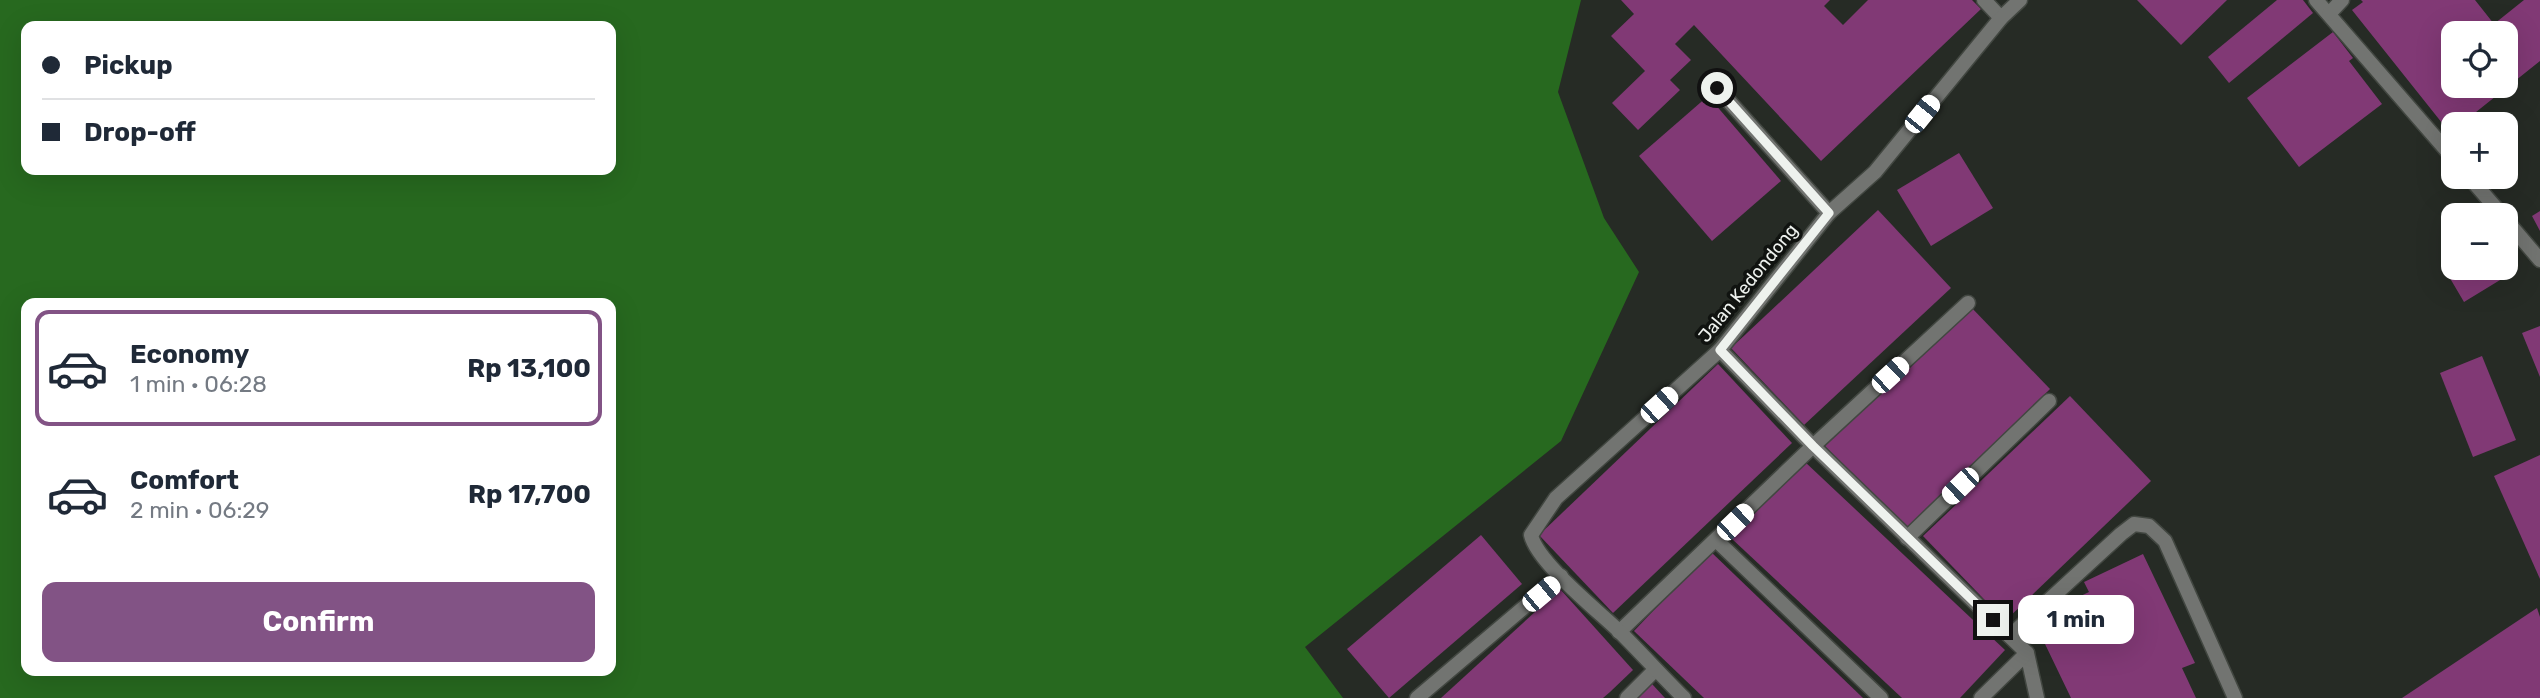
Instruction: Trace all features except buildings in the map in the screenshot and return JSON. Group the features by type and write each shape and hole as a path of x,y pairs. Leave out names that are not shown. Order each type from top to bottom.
{"street":[{"path":"1984,0 2001,18"},
{"name":"Jalan Kedondong","path":"1684,698 1561,576 1533,545 1531,535 1556,498 1720,350 1829,213 1875,172 2001,18 2020,0"},
{"path":"2316,0 2441,144"},
{"path":"2329,14 2342,0"},
{"path":"1717,88 1829,213"},
{"path":"2479,189 2492,203"},
{"path":"2518,234 2540,260"},
{"path":"1619,632 1813,446 1968,303"},
{"path":"1720,350 1813,446 2027,653 2037,698"},
{"path":"1907,538 2049,401"},
{"path":"2010,636 2121,534 2134,524 2149,526 2165,541 2235,698"},
{"path":"1716,540 1881,698"},
{"path":"1417,698 1561,576"},
{"path":"1981,698 2027,653"},
{"path":"1627,698 1655,670"}],"green space":[{"path":"0,0 1581,0 1558,92 1604,218 1639,272 1561,441 1305,647 1343,698 0,698"}],"route":[{"path":"1717,88 1829,213 1720,350 1813,446 1993,620"}]}
